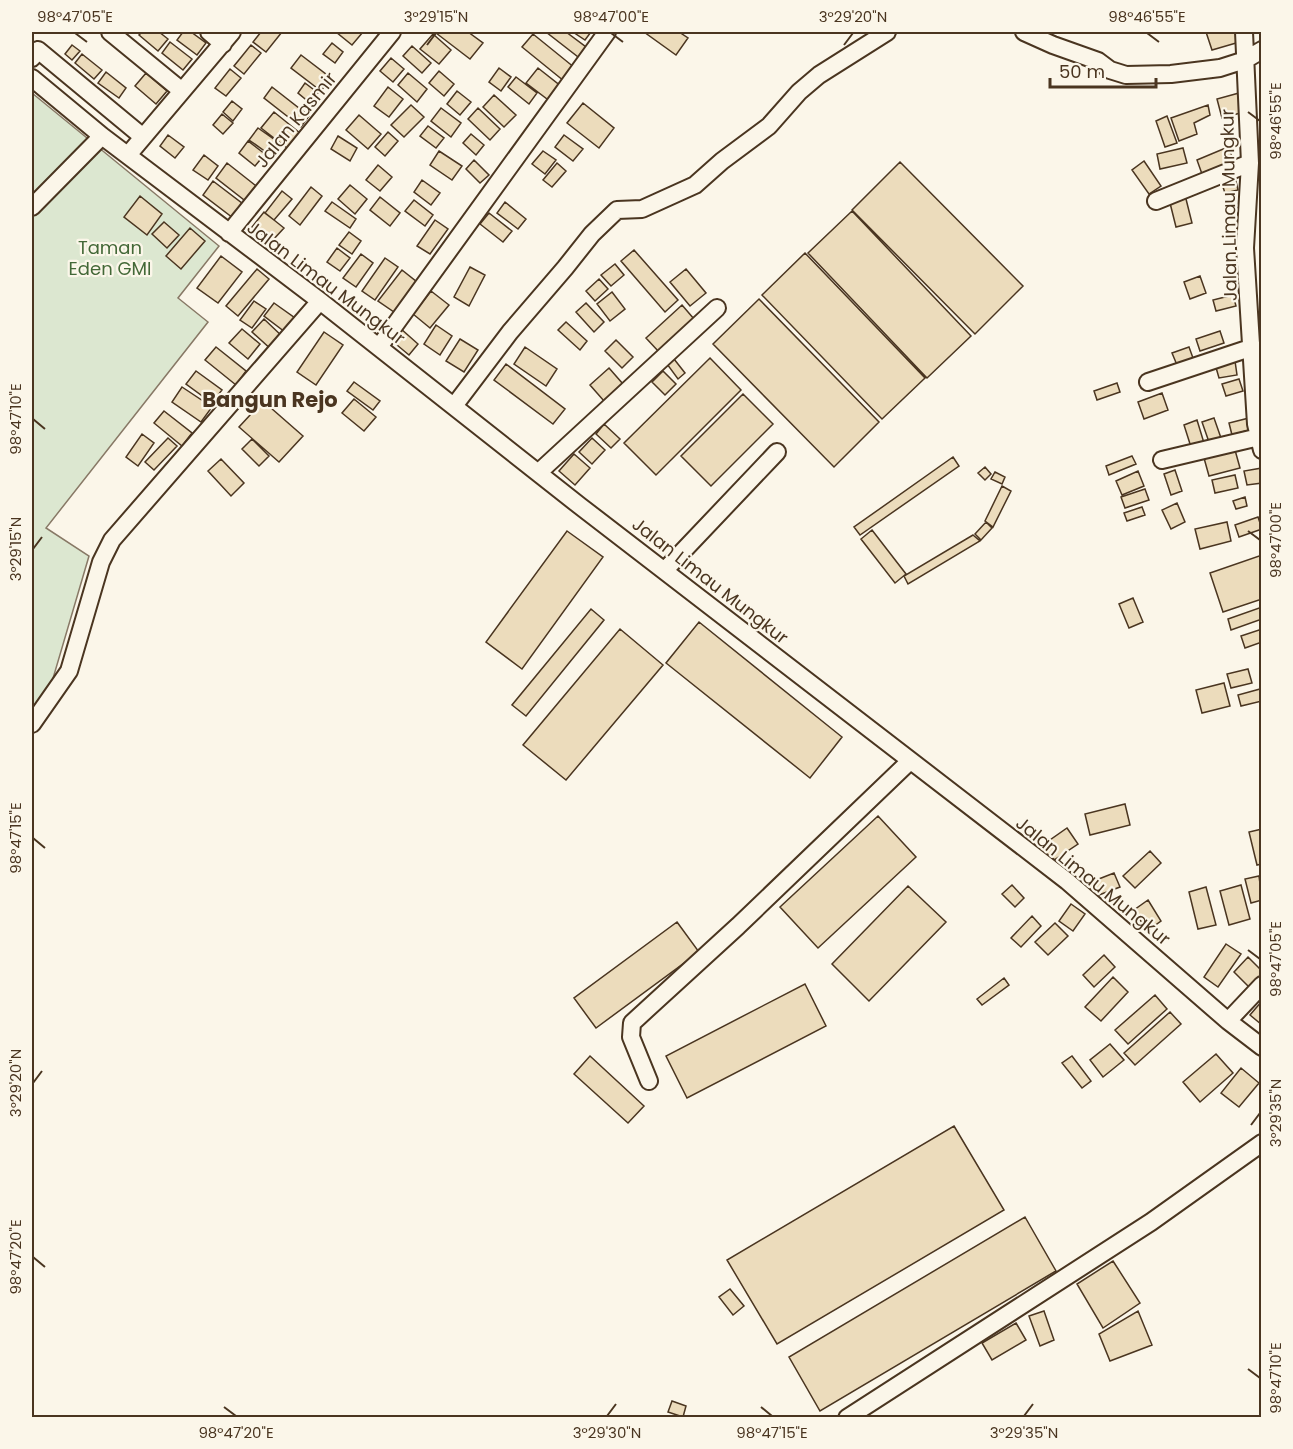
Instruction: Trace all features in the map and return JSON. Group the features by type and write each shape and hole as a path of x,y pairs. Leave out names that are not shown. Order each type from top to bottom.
{"street":[{"path":"110,32 182,91"},
{"path":"128,155 228,38 208,32"},
{"name":"Jalan Kasmir","path":"229,233 392,32"},
{"path":"379,347 607,32"},
{"path":"454,406 510,332 592,234 617,210 642,209 695,185 722,161 769,126 799,92 819,75 887,32"},
{"path":"1024,32 1126,75 1193,72 1220,68 1245,60 1262,50"},
{"name":"Jalan Limau Mungkur","path":"1244,32 1250,163 1245,248 1260,443"},
{"path":"32,58 38,50 143,137"},
{"path":"33,79 50,60"},
{"name":"Jalan Limau Mungkur","path":"33,79 104,137 320,301 538,473 1067,880 1228,1021 1262,1047"},
{"path":"104,137 114,113"},
{"path":"32,207 104,137 127,124"},
{"path":"1156,201 1250,163"},
{"path":"32,724 69,671 101,562 112,540 320,301"},
{"path":"538,473 717,308"},
{"path":"1148,382 1253,347"},
{"path":"1162,460 1260,443"},
{"path":"665,570 777,452"},
{"path":"649,1081 631,1037 632,1023 738,926 910,761"},
{"path":"1228,1021 1262,985"},
{"path":"848,1418 1151,1222 1262,1143"}],"green space":[{"name":"Taman Eden GMI","path":"32,93 219,246 178,298 208,322 46,528 89,556 49,692 32,714"}],"building":[{"path":"142,32 159,32 168,39 158,51 139,35"},
{"path":"183,32 191,32 206,43 197,55 177,40"},
{"path":"261,32 282,32 266,52 253,42"},
{"path":"336,32 363,32 352,45"},
{"path":"468,32 483,43 470,59 436,33"},
{"path":"546,32 566,32 590,50 582,60"},
{"path":"573,32 591,32 585,40"},
{"path":"644,32 679,32 688,38 676,55"},
{"path":"1206,32 1240,32 1243,41 1212,50"},
{"path":"433,34 451,50 439,64 420,49"},
{"path":"533,34 575,68 564,81 522,47"},
{"path":"170,42 192,59 183,70 162,53"},
{"path":"332,43 343,52 335,63 323,54"},
{"path":"72,45 80,51 72,60 65,54"},
{"path":"251,45 261,53 244,74 234,66"},
{"path":"412,46 431,63 422,73 403,56"},
{"path":"82,54 102,70 94,79 75,63"},
{"path":"301,55 331,78 321,91 291,68"},
{"path":"391,58 404,69 393,82 380,71"},
{"path":"499,68 511,77 501,91 489,82"},
{"path":"538,68 562,87 551,102 526,83"},
{"path":"230,69 241,78 226,96 215,88"},
{"path":"439,71 454,84 444,96 429,83"},
{"path":"106,72 126,88 119,98 98,83"},
{"path":"146,73 167,91 156,104 135,86"},
{"path":"408,73 427,89 417,102 398,85"},
{"path":"516,77 537,93 529,104 508,87"},
{"path":"305,83 318,93 310,103 298,93"},
{"path":"272,87 309,116 301,127 264,98"},
{"path":"388,87 403,99 389,117 374,106"},
{"path":"457,91 471,102 460,115 447,104"},
{"path":"1239,93 1244,112 1222,118 1217,99"},
{"path":"494,95 516,115 504,127 483,107"},
{"path":"232,101 242,109 233,121 223,112"},
{"path":"583,103 614,128 599,148 567,123"},
{"path":"411,105 424,117 404,137 391,125"},
{"path":"1208,105 1210,115 1194,123 1197,134 1179,141 1171,118"},
{"path":"441,108 461,123 451,137 431,121"},
{"path":"478,108 500,129 490,140 468,119"},
{"path":"274,112 300,133 287,148 261,128"},
{"path":"222,114 233,123 223,134 213,125"},
{"path":"359,115 381,134 368,149 346,130"},
{"path":"1167,116 1177,143 1165,147 1156,121"},
{"path":"428,126 444,138 436,148 420,136"},
{"path":"258,128 275,140 266,152 249,140"},
{"path":"388,132 398,141 385,156 375,147"},
{"path":"471,134 484,145 476,155 463,143"},
{"path":"168,135 184,147 175,158 160,146"},
{"path":"564,135 583,149 573,161 555,147"},
{"path":"338,136 357,148 350,161 331,149"},
{"path":"248,141 265,154 255,166 239,153"},
{"path":"1228,147 1234,161 1202,174 1197,160"},
{"path":"1183,148 1187,163 1160,169 1157,154"},
{"path":"439,151 462,166 452,180 430,165"},
{"path":"543,151 556,160 545,174 532,164"},
{"path":"204,155 218,166 208,180 193,170"},
{"path":"474,160 489,175 480,183 466,169"},
{"path":"1144,161 1161,186 1149,194 1132,170"},
{"path":"900,162 1023,286 975,334 852,210"},
{"path":"227,163 260,189 248,203 216,178"},
{"path":"557,163 566,171 552,187 543,180"},
{"path":"378,165 392,177 380,191 366,180"},
{"path":"1235,177 1238,190 1225,193 1221,181"},
{"path":"422,180 440,193 431,205 414,192"},
{"path":"213,181 247,207 237,221 203,195"},
{"path":"350,185 367,199 355,214 338,199"},
{"path":"311,187 322,196 300,225 289,216"},
{"path":"282,191 292,199 274,220 265,213"},
{"path":"1185,195 1192,223 1176,227 1169,199"},
{"path":"140,196 162,214 147,235 124,217"},
{"path":"380,197 400,213 390,226 370,210"},
{"path":"414,200 433,215 425,226 405,211"},
{"path":"332,202 356,219 350,228 325,211"},
{"path":"505,202 526,219 518,229 497,213"},
{"path":"852,211 971,336 927,378 808,253"},
{"path":"264,212 284,228 272,241 252,227"},
{"path":"489,213 512,231 503,242 480,224"},
{"path":"435,220 448,229 430,254 417,246"},
{"path":"164,222 179,235 167,248 152,234"},
{"path":"190,228 205,241 181,269 166,256"},
{"path":"349,232 361,241 352,254 339,245"},
{"path":"337,248 350,258 340,271 327,262"},
{"path":"634,250 678,300 665,312 621,261"},
{"path":"805,253 925,378 882,419 762,295"},
{"path":"361,254 373,263 356,287 343,278"},
{"path":"221,256 242,272 218,303 197,288"},
{"path":"385,258 398,267 375,300 362,291"},
{"path":"615,264 624,275 611,286 601,275"},
{"path":"470,267 485,275 469,306 454,297"},
{"path":"257,269 269,279 238,316 226,306"},
{"path":"686,269 706,293 690,306 670,282"},
{"path":"402,270 417,282 394,312 378,301"},
{"path":"1200,276 1206,293 1190,299 1184,282"},
{"path":"599,279 608,289 595,301 586,291"},
{"path":"431,291 449,305 430,328 413,314"},
{"path":"612,292 625,309 610,321 597,304"},
{"path":"1233,295 1236,306 1216,311 1213,300"},
{"path":"759,299 879,422 834,467 713,344"},
{"path":"254,301 266,309 252,328 240,320"},
{"path":"274,303 295,318 285,332 264,316"},
{"path":"586,303 604,322 594,332 576,312"},
{"path":"682,305 694,319 659,352 646,338"},
{"path":"264,319 284,338 273,351 252,332"},
{"path":"566,322 587,341 580,350 558,330"},
{"path":"436,325 452,336 440,355 424,344"},
{"path":"400,328 418,344 409,355 391,340"},
{"path":"242,329 260,344 248,359 229,343"},
{"path":"1220,331 1224,343 1200,351 1196,339"},
{"path":"324,332 343,345 316,385 297,372"},
{"path":"460,339 478,350 464,372 446,361"},
{"path":"616,340 633,357 622,368 605,351"},
{"path":"216,347 246,371 236,385 205,360"},
{"path":"525,347 557,369 546,386 514,364"},
{"path":"1189,347 1193,358 1177,365 1172,353"},
{"path":"710,358 741,390 656,475 624,443"},
{"path":"674,359 685,373 678,379 667,364"},
{"path":"1235,361 1237,375 1219,378 1215,364"},
{"path":"506,364 565,409 553,424 494,380"},
{"path":"609,368 623,384 604,401 590,385"},
{"path":"196,371 222,390 212,403 186,384"},
{"path":"663,371 676,384 665,395 652,382"},
{"path":"1239,379 1243,391 1226,396 1222,384"},
{"path":"354,382 380,401 373,410 347,391"},
{"path":"1117,383 1120,392 1097,400 1094,391"},
{"path":"182,387 212,407 201,422 172,402"},
{"path":"1162,393 1168,410 1144,419 1138,402"},
{"path":"743,394 773,424 711,486 681,456"},
{"path":"354,399 376,417 364,431 342,413"},
{"path":"263,401 303,436 279,462 239,427"},
{"path":"164,411 192,433 182,446 154,423"},
{"path":"1214,418 1221,438 1209,442 1202,422"},
{"path":"1249,418 1252,429 1232,435 1229,423"},
{"path":"1197,420 1204,443 1191,447 1184,425"},
{"path":"604,424 620,439 611,448 596,434"},
{"path":"142,434 154,443 138,466 126,457"},
{"path":"168,438 177,446 154,470 145,462"},
{"path":"592,438 605,450 592,464 579,452"},
{"path":"252,439 269,456 259,466 242,449"},
{"path":"1235,450 1240,468 1209,476 1204,458"},
{"path":"574,454 590,468 575,485 559,471"},
{"path":"1132,456 1136,464 1109,475 1106,466"},
{"path":"953,457 959,466 860,535 854,527"},
{"path":"221,459 244,483 231,496 208,471"},
{"path":"985,467 991,474 985,480 978,473"},
{"path":"1262,468 1262,483 1247,485 1244,471"},
{"path":"1175,470 1182,491 1171,495 1164,474"},
{"path":"1138,471 1144,486 1122,495 1116,481"},
{"path":"995,472 1005,477 1002,484 991,479"},
{"path":"1235,475 1238,488 1215,493 1212,480"},
{"path":"1002,486 1011,491 993,527 985,521"},
{"path":"1145,489 1149,500 1125,508 1121,497"},
{"path":"1245,497 1247,506 1236,509 1233,501"},
{"path":"1177,503 1185,522 1171,529 1162,510"},
{"path":"1142,507 1145,515 1127,521 1124,513"},
{"path":"1258,517 1262,529 1239,537 1235,525"},
{"path":"986,522 992,528 981,540 975,534"},
{"path":"1227,522 1231,541 1200,549 1195,529"},
{"path":"872,530 906,574 895,583 861,539"},
{"path":"567,531 603,557 522,669 486,642"},
{"path":"973,535 980,541 908,584 904,576"},
{"path":"1262,555 1262,599 1223,612 1210,573"},
{"path":"1133,598 1143,622 1129,628 1119,604"},
{"path":"1262,607 1262,619 1231,630 1228,619"},
{"path":"591,609 604,620 526,716 512,705"},
{"path":"699,622 842,737 810,778 666,663"},
{"path":"620,629 663,665 566,780 523,745"},
{"path":"1262,629 1262,642 1245,648 1241,636"},
{"path":"1248,669 1252,683 1231,688 1227,674"},
{"path":"1224,683 1230,706 1202,713 1196,690"},
{"path":"1260,689 1262,701 1241,706 1238,695"},
{"path":"1125,804 1130,825 1090,835 1085,814"},
{"path":"878,816 916,857 818,948 780,907"},
{"path":"1067,828 1078,844 1051,862 1040,847"},
{"path":"1262,829 1262,864 1257,865 1249,832"},
{"path":"1150,851 1161,863 1135,888 1123,876"},
{"path":"1114,873 1120,887 1091,898 1086,884"},
{"path":"1259,876 1262,900 1251,903 1245,879"},
{"path":"1012,885 1024,898 1015,907 1002,894"},
{"path":"1241,885 1250,919 1229,925 1220,891"},
{"path":"908,886 946,922 869,1001 832,964"},
{"path":"1206,887 1216,925 1198,929 1189,892"},
{"path":"1148,900 1161,921 1147,931 1134,910"},
{"path":"1071,904 1085,914 1073,931 1059,921"},
{"path":"1032,916 1041,926 1021,947 1011,938"},
{"path":"677,922 699,952 596,1028 574,998"},
{"path":"1055,923 1068,936 1048,955 1035,942"},
{"path":"1226,944 1241,954 1218,987 1204,977"},
{"path":"1104,955 1115,967 1094,987 1083,975"},
{"path":"1248,957 1262,971 1262,977 1250,988 1234,972"},
{"path":"1113,977 1128,992 1101,1021 1085,1007"},
{"path":"1004,978 1009,985 982,1005 977,999"},
{"path":"805,984 826,1026 687,1098 666,1056"},
{"path":"1155,995 1167,1009 1128,1044 1115,1030"},
{"path":"1262,1001 1262,1025 1250,1015"},
{"path":"1170,1012 1181,1024 1135,1065 1124,1053"},
{"path":"1110,1044 1124,1060 1103,1077 1090,1060"},
{"path":"1216,1054 1233,1073 1200,1102 1183,1082"},
{"path":"590,1056 644,1106 628,1123 574,1074"},
{"path":"1072,1056 1091,1081 1082,1088 1062,1063"},
{"path":"1241,1068 1259,1083 1239,1107 1221,1093"},
{"path":"954,1126 1004,1210 777,1344 727,1260"},
{"path":"1025,1217 1056,1271 820,1411 789,1357"},
{"path":"1113,1261 1140,1303 1103,1328 1077,1284"},
{"path":"730,1289 744,1306 733,1315 719,1297"},
{"path":"1044,1311 1054,1340 1040,1346 1029,1316"},
{"path":"1138,1311 1152,1345 1110,1361 1099,1334"},
{"path":"1016,1323 1026,1340 992,1360 982,1343"},
{"path":"672,1401 686,1406 683,1417 668,1412"}],"district":[{"name":"Bangun Rejo","path":"270,400"}]}
